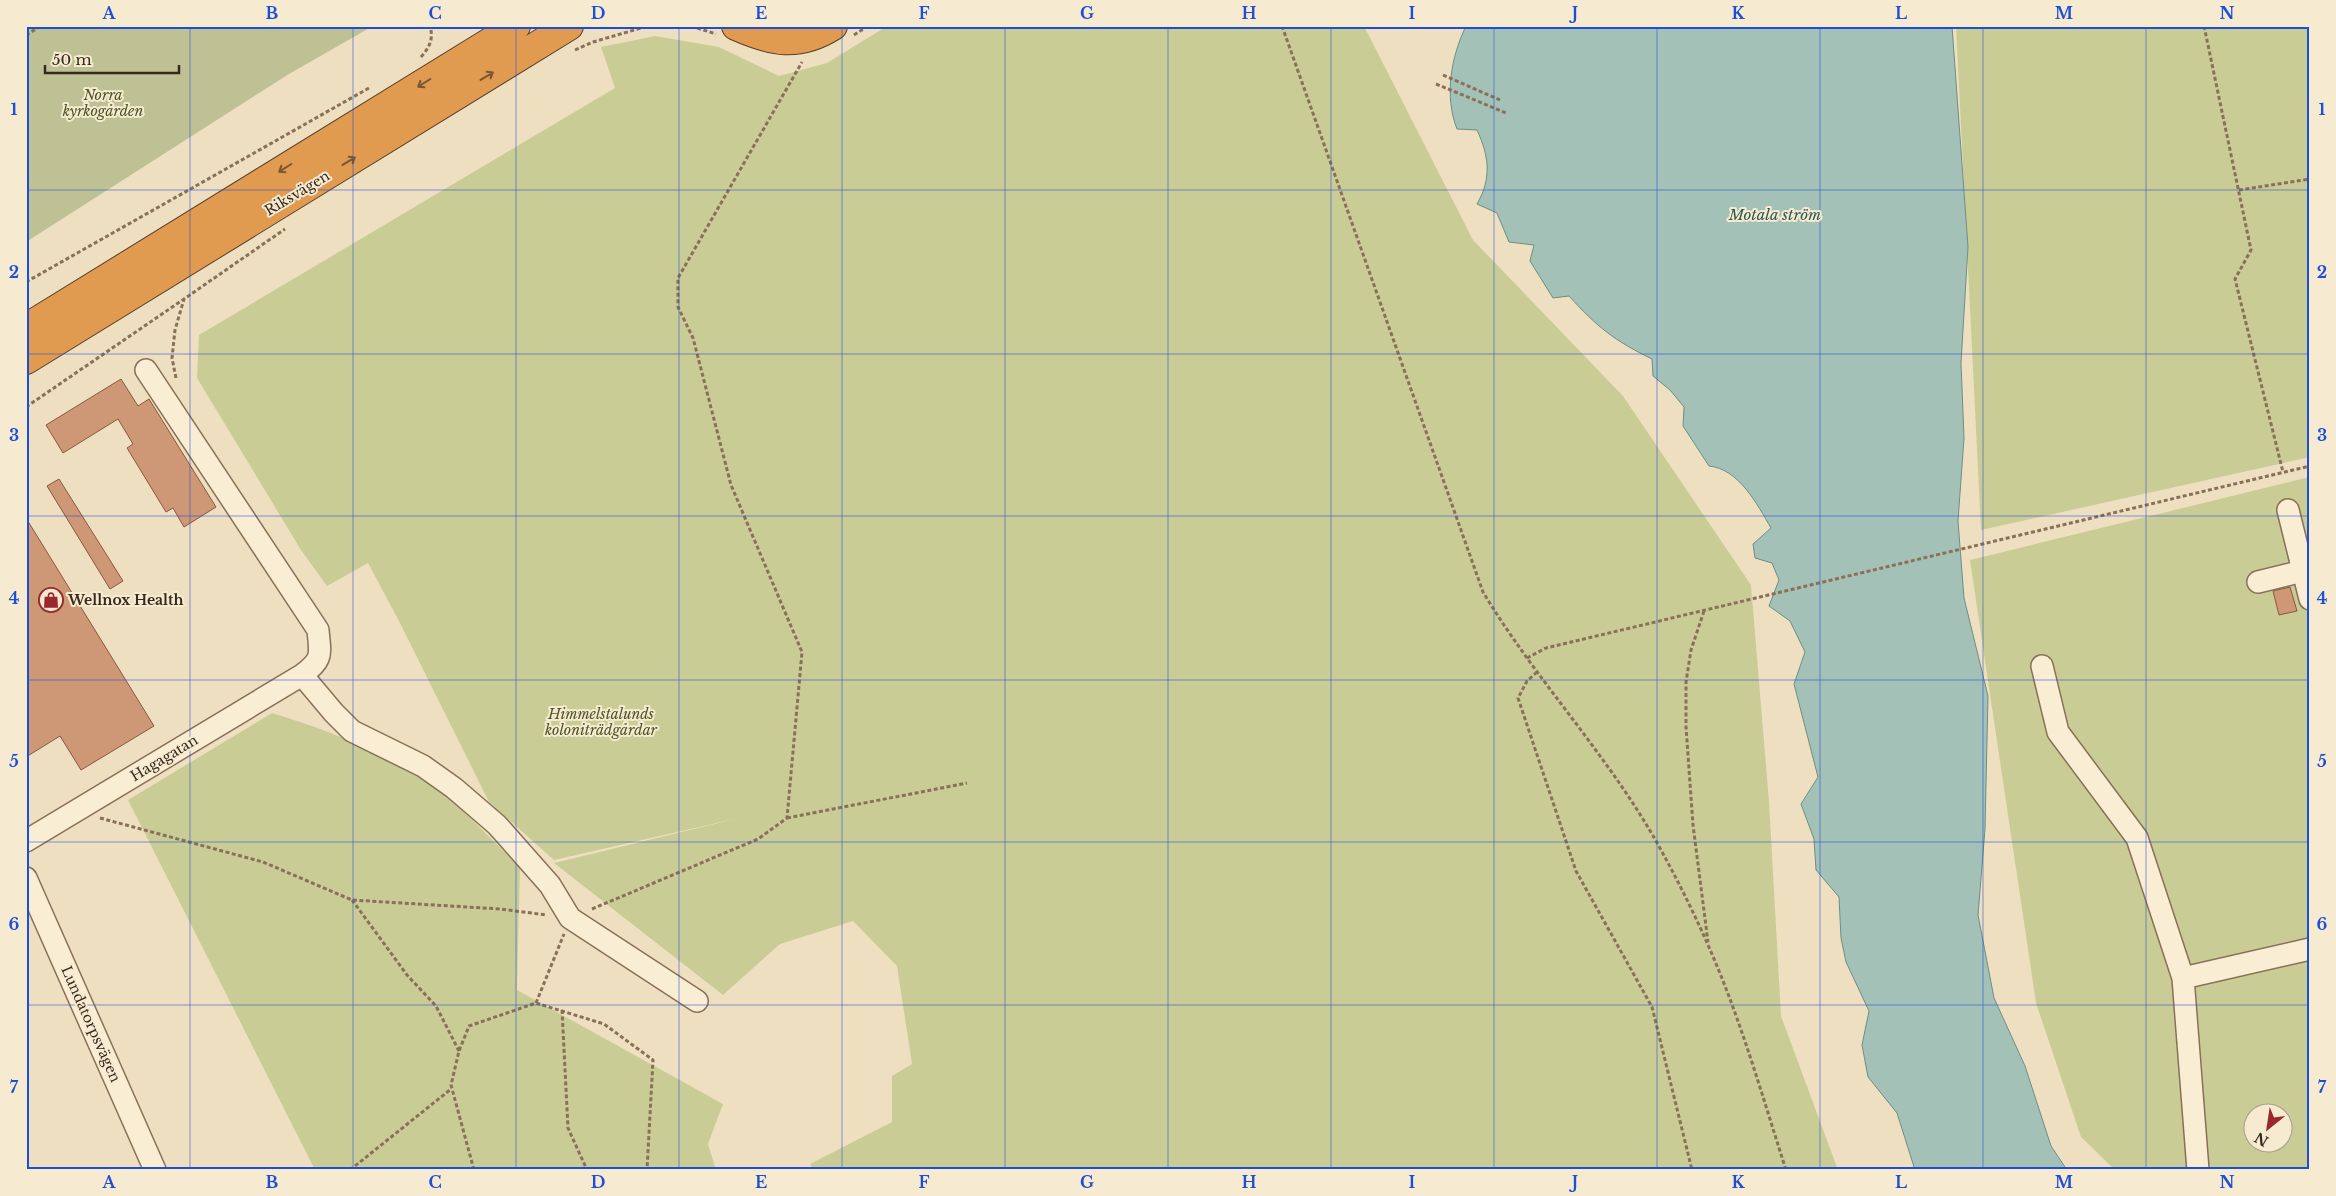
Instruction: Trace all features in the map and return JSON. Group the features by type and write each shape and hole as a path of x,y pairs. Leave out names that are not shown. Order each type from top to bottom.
{"highway":[{"name":"Riksvägen","path":"26,328 516,26"},
{"name":"Riksvägen","path":"26,360 569,26"},
{"path":"736,26 774,41 811,38 830,28"},
{"path":"779,26 805,32 830,28"},
{"path":"26,378 218,241"},
{"path":"26,309 157,247"}],"street":[{"name":"Hagagatan","path":"26,841 302,675 314,667 320,658 318,630 146,370"},
{"path":"2288,510 2310,599"},
{"path":"2258,582 2303,571"},
{"path":"2042,666 2058,732 2137,838 2183,978 2198,1170"},
{"path":"302,675 352,731 423,766 454,788 497,825 550,885 570,918 697,1001"},
{"name":"Lundatorpsvägen","path":"26,878 155,1170"},
{"path":"2183,978 2310,948"}],"path":[{"path":"26,35 41,26"},
{"path":"419,60 430,48 432,32 430,26"},
{"path":"566,55 593,42 648,26"},
{"path":"1282,26 1483,592 1504,626 1606,764 1660,849 1708,945 1745,1042 1786,1170"},
{"path":"2204,26 2251,250 2235,279 2282,472"},
{"path":"787,818 802,652 731,485 693,338 678,307 678,278 802,62"},
{"path":"1443,76 1500,100"},
{"path":"26,282 376,84"},
{"path":"1436,84 1506,113"},
{"path":"2239,190 2310,179"},
{"path":"26,407 290,226"},
{"path":"178,386 172,358 175,330 184,299"},
{"path":"1527,658 1546,648 2310,466"},
{"path":"1704,611 1691,650 1686,682 1686,709 1693,825 1708,945"},
{"path":"1537,672 1527,680 1518,698 1576,871 1652,1007 1692,1170"},
{"path":"75,812 263,862 352,900 500,909 570,918 758,839 787,818 967,784"},
{"path":"352,900 407,975 436,1006 459,1051"},
{"path":"536,1003 570,918"},
{"path":"474,1170 451,1088 459,1051 469,1026 536,1003 604,1024 653,1060 647,1170"},
{"path":"562,1010 568,1128 587,1170"},
{"path":"350,1170 451,1088"}],"green space":[{"name":"Norra kyrkogården","path":"26,26 373,26 289,74 26,242"},
{"name":"Himmelstalunds koloniträdgårdar","path":"887,26 1364,26 1473,240 1623,396 1751,585 1769,801 1781,1016 1838,1170 813,1170 810,1164 892,1122 892,1076 912,1064 897,966 853,921 780,944 723,995 554,863 739,818 554,860 489,802 368,563 327,586 301,550 197,378 199,335 615,88 601,47 655,36 719,47 779,76 827,63"},
{"path":"1956,26 2310,26 2310,457 1981,530"},
{"path":"2310,477 2310,1170 2115,1170 2081,1137 2036,1003 1970,560"},
{"path":"272,713 360,745 421,778 461,809 520,867 517,990 723,1104 708,1144 716,1170 315,1170 128,800"}],"water":[{"name":"Motala ström","path":"1466,26 1952,26 1968,247 1961,363 1964,438 1958,521 1964,598 1988,696 1985,829 1978,915 1994,998 2025,1066 2051,1146 2067,1170 1915,1170 1897,1113 1868,1077 1862,1045 1869,1011 1846,962 1841,938 1839,897 1816,870 1814,839 1801,804 1818,777 1794,684 1805,652 1790,621 1769,606 1779,580 1772,563 1755,558 1753,544 1771,528 1746,489 1738,481 1720,469 1709,466 1683,426 1684,407 1670,390 1653,376 1652,359 1627,346 1607,332 1569,296 1553,298 1530,261 1534,245 1509,242 1497,213 1477,204 1487,176 1484,149 1477,130 1457,129 1453,116 1450,90 1456,51"}],"building":[{"path":"121,379 138,406 149,399 216,507 184,527 173,508 166,512 127,448 133,444 118,419 63,453 46,425"},
{"path":"59,479 123,581 110,589 47,486"},
{"name":"Wellnox Health","path":"26,518 154,726 81,770 60,736 26,757"},
{"path":"2290,587 2297,611 2279,615 2273,591"}],"place":[{"name":"Wellnox Health","path":"51,600"}]}
